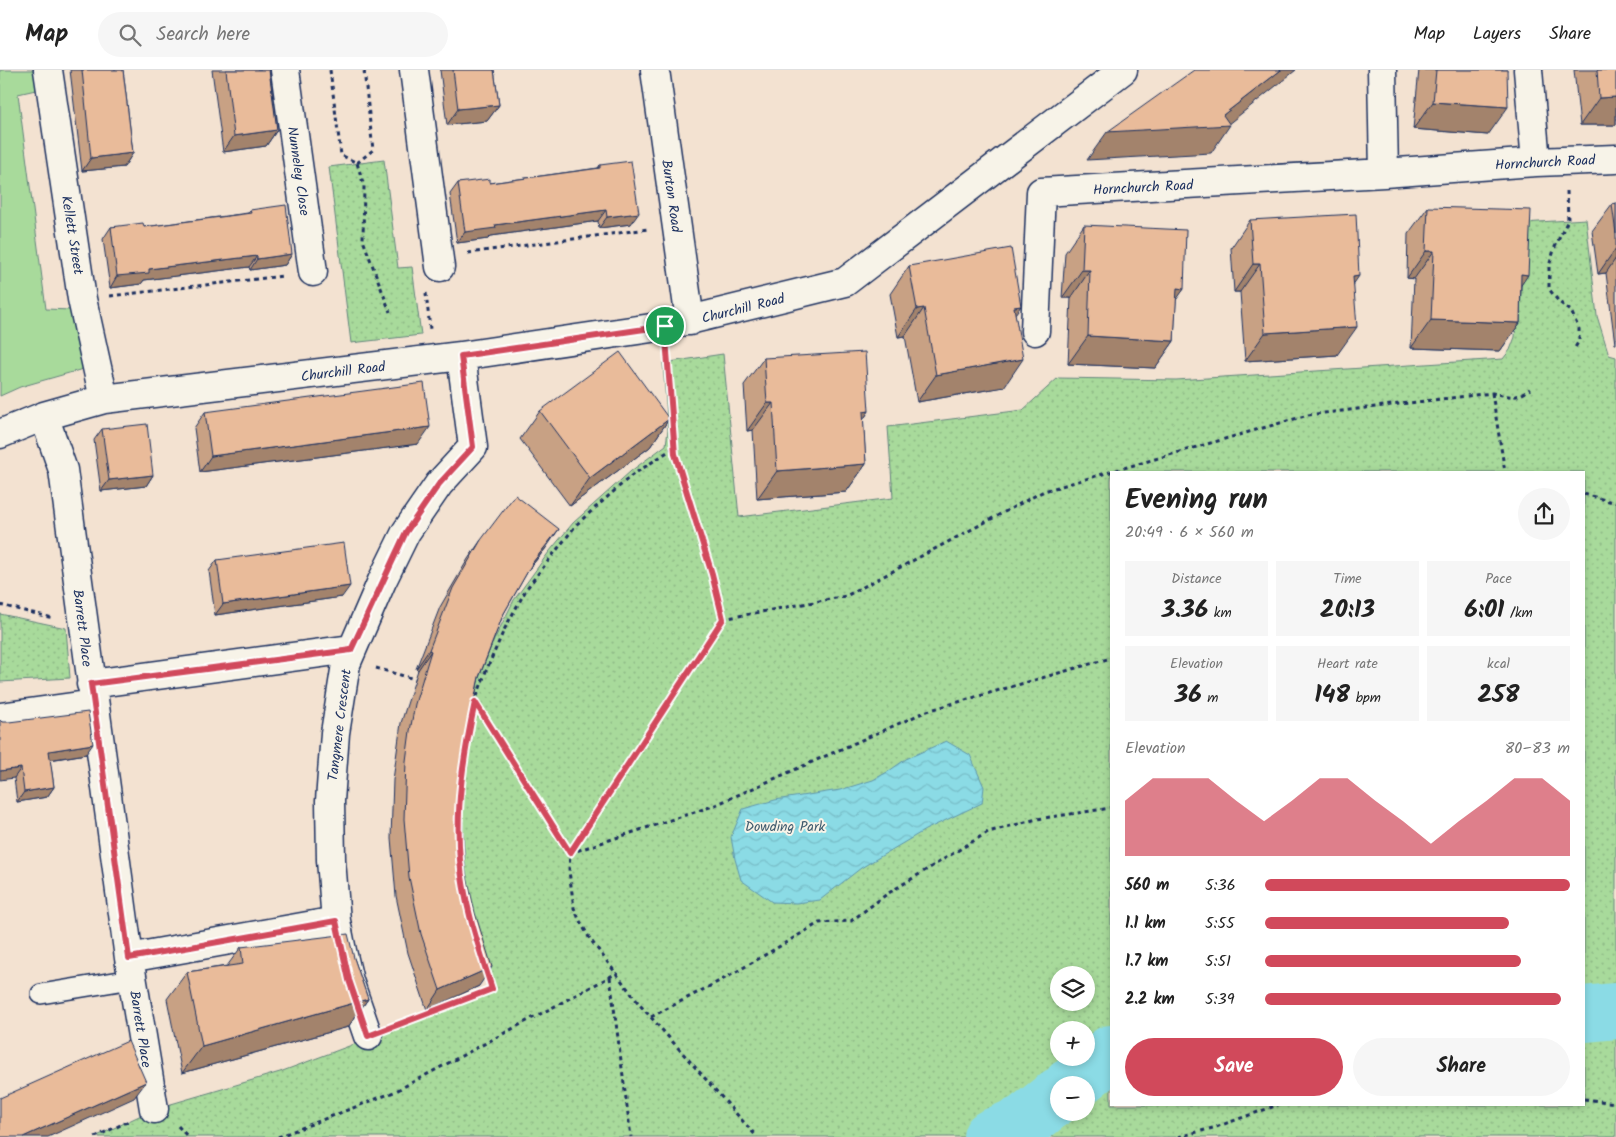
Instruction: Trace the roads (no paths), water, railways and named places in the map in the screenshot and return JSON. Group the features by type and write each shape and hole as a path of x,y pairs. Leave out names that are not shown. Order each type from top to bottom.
{"street":[{"name":"Kellett Street","path":"48,70 82,300 104,399"},
{"name":"Nunneley Close","path":"285,70 313,272"},
{"path":"414,70 439,262"},
{"name":"Burton Road","path":"655,70 676,225 678,324"},
{"name":"Churchill Road","path":"0,434 44,416 104,399 434,360 678,324 846,282 1123,70"},
{"path":"1382,70 1384,173"},
{"path":"1528,70 1536,162"},
{"name":"Hornchurch Road","path":"1035,331 1041,192 1384,173 1536,162 1616,159"},
{"name":"Tangmere Crescent","path":"368,1036 349,980 336,921 331,860 330,800 335,733 349,654 406,532 439,484 473,447 461,356"},
{"name":"Barrett Place","path":"44,416 63,470 92,694 131,969 154,1109"},
{"path":"0,717 92,694 349,654"},
{"path":"131,969 336,921"}],"lane":[{"path":"41,994 131,969"}],"water":[{"path":"946,741 970,755 984,787 982,803 925,830 861,868 820,900 796,903 772,902 741,880 731,837 743,809 775,800 840,790 873,780 906,759"}],"waterway":[{"path":"1585,1014 1616,1011"},
{"path":"1082,1076 1110,1054"},
{"path":"991,1137 1025,1122 1050,1102"}],"park label":[{"name":"Dowding Park","path":"785,826"}]}
